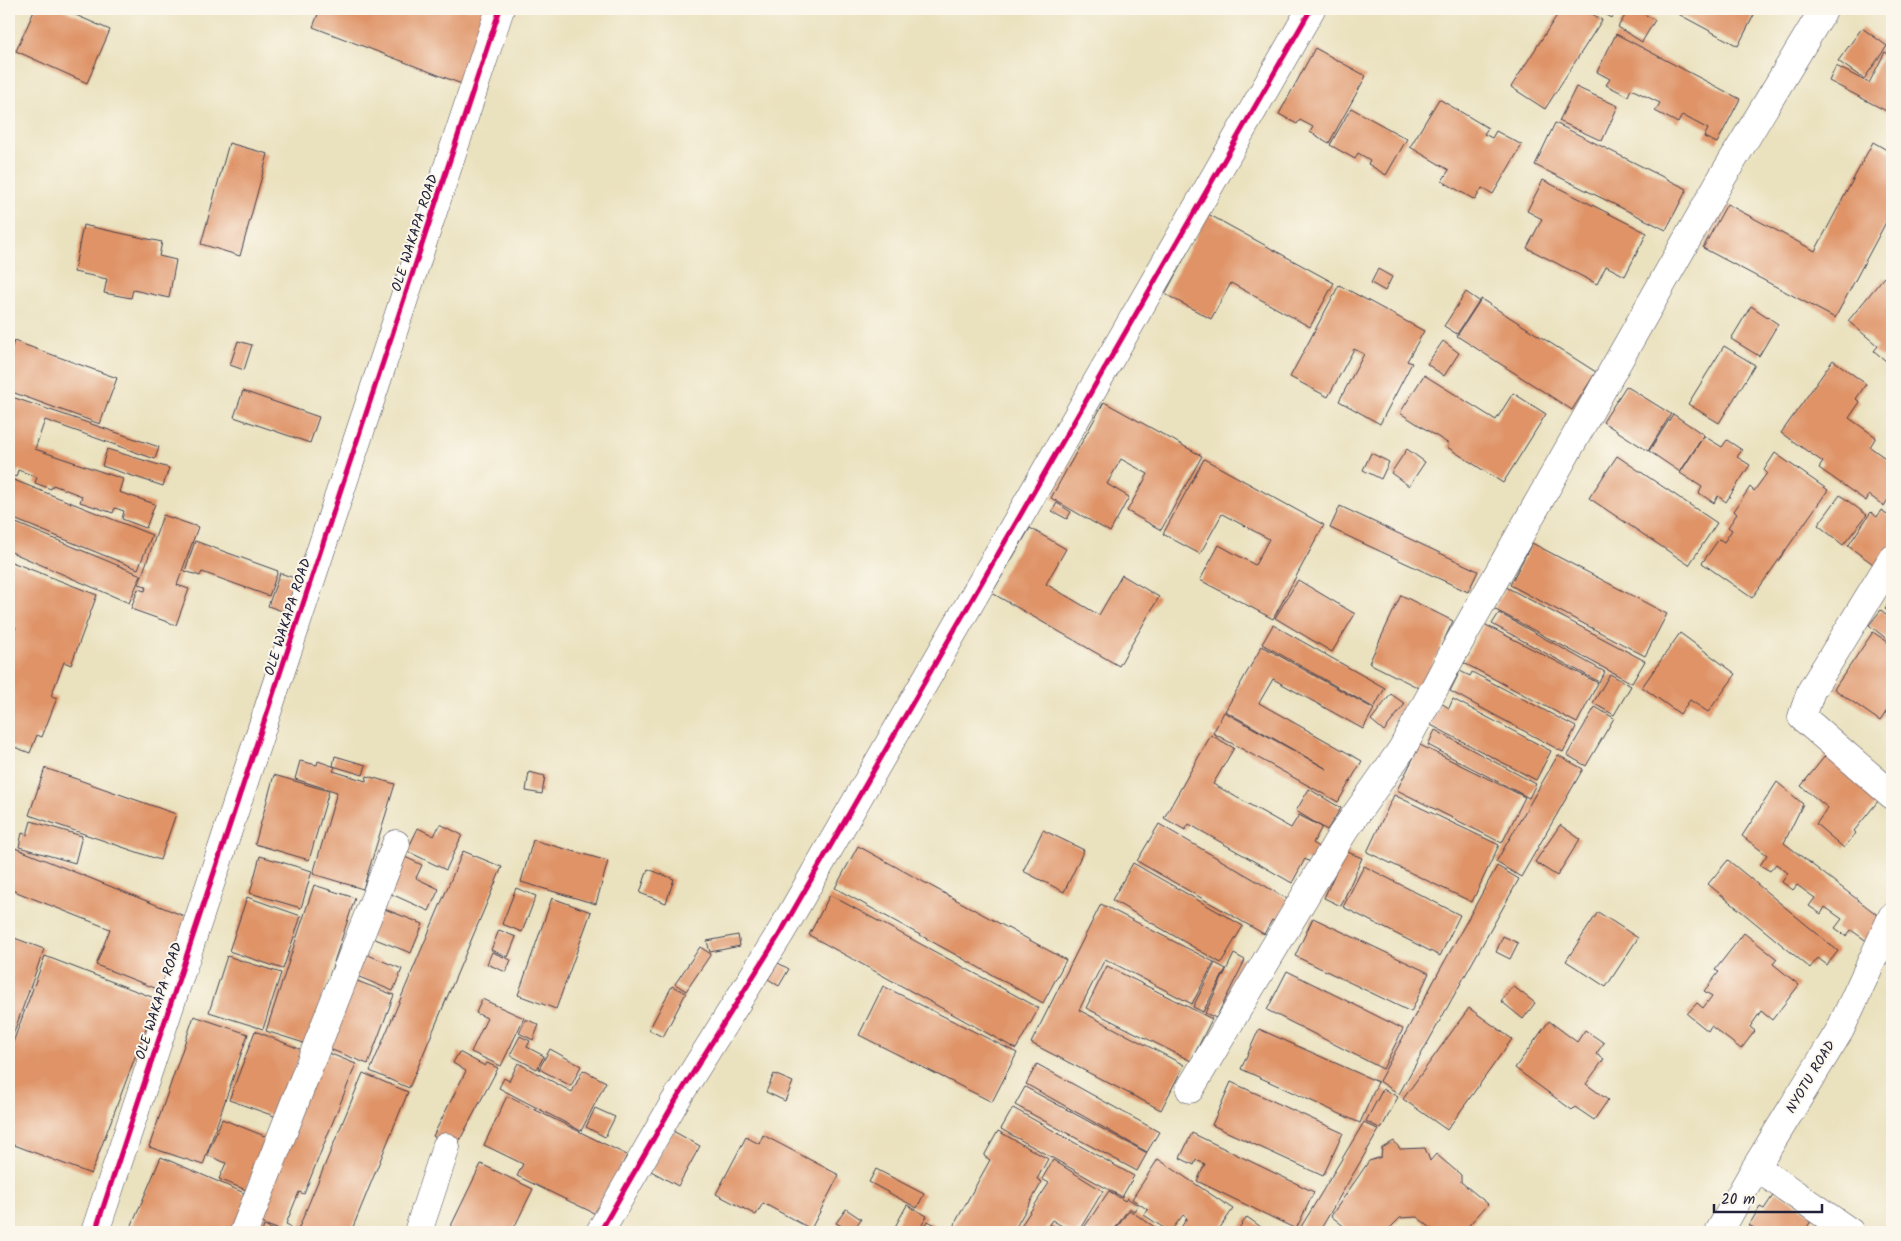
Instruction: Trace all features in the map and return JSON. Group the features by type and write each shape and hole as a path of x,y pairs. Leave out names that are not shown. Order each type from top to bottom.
{"street":[{"name":"OLE WAKAPA ROAD","path":"92,1230 500,9"},
{"path":"600,1232 674,1104 781,932 1311,9"},
{"path":"1190,1089 1342,834 1402,749 1452,655 1720,181 1824,9"},
{"path":"1892,559 1811,691 1802,717 1892,795"},
{"path":"244,1232 396,844"},
{"name":"NYOTU ROAD","path":"1719,1232 1756,1167 1840,1030 1892,917"},
{"path":"418,1232 446,1146"},
{"path":"1756,1167 1850,1232"}],"building":[{"path":"35,9 62,9 110,30 87,83 16,51"},
{"path":"320,9 494,9 467,86 313,27"},
{"path":"1561,9 1584,9 1602,20 1545,109 1511,87"},
{"path":"1596,9 1617,9 1612,18"},
{"path":"1629,9 1635,9 1655,20 1642,42 1618,27"},
{"path":"1669,9 1757,9 1738,46"},
{"path":"1862,28 1887,46 1864,79 1838,61"},
{"path":"1616,34 1740,99 1717,143 1704,137 1708,129 1682,115 1678,123 1655,111 1660,103 1631,89 1628,96 1606,85 1610,79 1597,72"},
{"path":"1315,48 1366,76 1329,143 1310,132 1313,127 1300,120 1297,124 1279,114"},
{"path":"1885,52 1892,56 1892,114 1829,81 1836,66 1869,83"},
{"path":"1576,87 1618,106 1602,141 1559,121"},
{"path":"9,93 15,95 9,113"},
{"path":"1439,99 1488,128 1484,134 1492,138 1496,131 1522,145 1493,194 1482,188 1475,200 1442,181 1449,170 1410,147"},
{"path":"1351,108 1407,139 1386,175 1368,164 1370,160 1358,153 1355,159 1330,145"},
{"path":"1555,123 1687,189 1666,230 1535,165"},
{"path":"1873,142 1892,153 1892,211 1835,318 1703,248 1727,204 1815,251"},
{"path":"229,143 268,154 240,256 201,244"},
{"path":"1543,180 1647,233 1625,276 1606,266 1597,284 1527,248 1542,219 1527,211"},
{"path":"9,201 15,204 9,218"},
{"path":"1208,214 1334,283 1310,327 1231,283 1211,319 1165,294"},
{"path":"83,225 162,242 159,256 176,260 169,298 133,290 131,298 104,293 107,279 74,272"},
{"path":"1378,269 1392,277 1385,291 1371,283"},
{"path":"1884,277 1892,284 1892,366 1874,351 1878,346 1848,321"},
{"path":"1339,285 1424,331 1407,361 1412,363 1380,424 1339,401 1364,354 1354,349 1328,397 1290,377"},
{"path":"1466,292 1479,301 1457,334 1444,326"},
{"path":"1481,299 1596,372 1572,410 1457,336"},
{"path":"1751,306 1778,324 1759,356 1731,339"},
{"path":"14,341 117,378 100,424 9,391 9,356"},
{"path":"238,341 252,345 244,370 230,365"},
{"path":"1443,341 1459,353 1444,376 1427,364"},
{"path":"1724,346 1755,365 1719,423 1688,404"},
{"path":"1833,360 1866,384 1856,399 1860,402 1849,418 1876,437 1870,447 1892,463 1892,493 1884,506 1869,495 1866,501 1819,468 1823,462 1781,433"},
{"path":"1424,375 1496,420 1513,393 1546,414 1503,483 1447,447 1449,444 1400,413"},
{"path":"1626,386 1671,414 1648,451 1603,422"},
{"path":"243,391 319,417 310,443 234,417"},
{"path":"9,396 159,447 155,459 45,420 35,449 123,479 119,492 155,504 146,528 122,519 124,511 115,508 113,513 80,502 82,496 53,485 51,489 35,483 37,477 18,470 16,477 9,474"},
{"path":"1104,402 1202,456 1161,530 1127,511 1148,474 1121,459 1107,484 1129,497 1110,532 1051,498"},
{"path":"1673,414 1704,435 1680,472 1649,451"},
{"path":"1704,436 1722,447 1727,440 1742,450 1737,457 1750,465 1726,502 1718,496 1714,503 1699,493 1702,487 1680,473"},
{"path":"107,449 169,468 163,486 102,466"},
{"path":"1407,449 1425,462 1409,486 1391,473"},
{"path":"1371,453 1389,462 1381,479 1363,470"},
{"path":"1775,453 1828,490 1752,598 1702,563 1719,539 1724,542 1732,530 1728,527 1737,514 1734,511 1750,487 1754,491 1767,473 1764,470"},
{"path":"1617,456 1717,523 1689,565 1589,498"},
{"path":"1204,459 1324,525 1273,619 1200,580 1219,545 1255,565 1269,539 1222,514 1200,554 1163,534"},
{"path":"9,478 152,535 138,569 9,517"},
{"path":"1840,495 1867,515 1843,545 1818,525"},
{"path":"1057,503 1071,512 1067,519 1052,511"},
{"path":"1340,506 1478,571 1468,592 1330,528"},
{"path":"1881,510 1892,517 1892,543 1876,566 1848,546 1871,512 1877,517"},
{"path":"163,515 198,527 177,585 189,589 176,625 131,609 138,589 145,591 146,586 139,584"},
{"path":"9,520 141,575 129,603 9,551"},
{"path":"1030,528 1066,549 1046,584 1099,615 1122,575 1159,597 1119,666 992,593"},
{"path":"195,541 278,571 269,596 202,572 200,576 185,571"},
{"path":"1532,543 1667,614 1645,656 1510,585"},
{"path":"9,561 97,595 71,665 64,662 51,696 57,698 42,737 37,735 30,753 9,745 9,646 16,627 9,624"},
{"path":"280,573 297,579 285,612 268,606"},
{"path":"1298,580 1355,614 1332,652 1275,618"},
{"path":"1506,587 1645,661 1632,683 1494,609"},
{"path":"1401,595 1453,621 1421,689 1369,663"},
{"path":"1892,599 1892,614 1885,608"},
{"path":"1881,610 1892,619 1892,643 1869,625"},
{"path":"1499,613 1605,672 1599,682 1492,624"},
{"path":"1484,624 1598,683 1577,723 1464,663"},
{"path":"1273,625 1385,688 1374,708 1262,644"},
{"path":"1873,632 1892,645 1892,703 1880,721 1834,689"},
{"path":"1680,633 1736,674 1708,712 1690,700 1680,714 1642,687"},
{"path":"1262,646 1374,709 1363,729 1273,679 1259,703 1362,761 1338,802 1213,733 1224,712 1327,769 1225,711"},
{"path":"1460,671 1470,676 1472,672 1576,727 1563,752 1450,691"},
{"path":"1610,674 1631,686 1614,715 1593,703"},
{"path":"1391,694 1405,704 1384,731 1371,720"},
{"path":"1453,699 1551,751 1536,780 1429,724 1441,703 1449,708"},
{"path":"1595,707 1614,718 1586,766 1567,755"},
{"path":"1435,730 1536,784 1529,798 1428,745"},
{"path":"1211,735 1234,748 1213,784 1291,828 1299,815 1322,827 1313,843 1318,847 1310,862 1305,859 1292,883 1189,824 1185,830 1164,818"},
{"path":"1420,745 1525,797 1502,843 1397,790"},
{"path":"1829,751 1883,795 1854,831 1856,833 1844,848 1816,824 1828,808 1801,786"},
{"path":"1558,755 1583,769 1521,877 1496,862"},
{"path":"335,756 366,765 363,775 333,766"},
{"path":"300,761 317,765 318,761 335,767 333,771 366,781 367,776 395,784 363,889 313,874 337,792 295,779"},
{"path":"45,768 176,814 160,860 29,815"},
{"path":"529,772 545,776 542,794 526,791"},
{"path":"274,775 329,791 309,860 255,844"},
{"path":"1777,782 1803,804 1784,843 1884,920 1868,942 1851,930 1846,936 1835,928 1842,919 1825,907 1821,914 1809,906 1815,898 1797,885 1793,890 1782,882 1788,873 1776,864 1770,871 1760,865 1767,855 1742,836"},
{"path":"1309,789 1341,808 1327,830 1296,811"},
{"path":"1394,795 1499,845 1472,902 1367,852"},
{"path":"31,821 82,836 75,863 19,847 22,833 27,835"},
{"path":"440,824 462,835 446,870 407,851 418,828 434,836"},
{"path":"1159,824 1289,900 1276,922 1272,920 1264,934 1137,861"},
{"path":"1560,825 1580,839 1557,876 1535,862"},
{"path":"1043,830 1084,850 1064,892 1023,871"},
{"path":"533,840 608,861 596,904 521,882"},
{"path":"858,846 1066,960 1043,1003 835,888"},
{"path":"15,848 194,920 165,992 96,965 110,929 9,889 9,863"},
{"path":"463,851 502,867 409,1088 370,1071"},
{"path":"1345,851 1362,858 1341,906 1324,898"},
{"path":"260,856 312,871 301,908 250,893"},
{"path":"405,857 422,865 416,878 439,889 429,911 389,893"},
{"path":"1728,860 1838,951 1827,965 1818,958 1810,968 1708,884"},
{"path":"1133,863 1243,926 1221,963 1112,900"},
{"path":"1364,866 1460,915 1440,956 1343,907"},
{"path":"1497,866 1519,879 1399,1094 1379,1081"},
{"path":"648,869 674,879 666,903 640,893"},
{"path":"314,885 355,898 307,1044 266,1031"},
{"path":"516,888 536,896 522,932 502,924"},
{"path":"830,895 1039,1008 1016,1049 809,935"},
{"path":"247,897 301,916 283,969 229,951"},
{"path":"552,898 591,912 556,1009 518,995"},
{"path":"1101,904 1214,962 1192,1004 1105,959 1079,1010 1184,1065 1161,1110 1031,1043"},
{"path":"382,908 423,924 411,953 370,937"},
{"path":"1598,912 1638,938 1606,987 1566,961"},
{"path":"1313,918 1429,973 1411,1012 1295,956"},
{"path":"499,930 516,937 508,957 491,950"},
{"path":"1744,933 1777,959 1773,964 1799,985 1772,1020 1761,1011 1750,1027 1755,1031 1741,1049 1711,1026 1708,1031 1687,1014 1697,1003 1703,1008 1712,996 1704,991 1719,972 1715,970"},
{"path":"738,935 740,946 710,952 707,941"},
{"path":"9,936 44,949 9,1046"},
{"path":"1503,936 1518,943 1510,959 1496,952"},
{"path":"700,947 711,954 686,991 675,984"},
{"path":"361,952 402,969 393,991 352,974"},
{"path":"492,952 511,960 506,972 487,964"},
{"path":"1234,954 1245,960 1216,1018 1205,1013"},
{"path":"45,956 157,999 91,1174 9,1143 9,1053"},
{"path":"227,956 281,973 263,1029 209,1012"},
{"path":"778,963 789,969 779,986 768,979"},
{"path":"1215,963 1226,969 1203,1012 1193,1007"},
{"path":"1107,966 1212,1019 1191,1061 1086,1008"},
{"path":"1287,971 1403,1029 1383,1069 1267,1010"},
{"path":"352,979 394,995 368,1064 327,1048"},
{"path":"672,986 686,993 663,1037 649,1030"},
{"path":"883,986 1017,1053 992,1102 859,1035"},
{"path":"1513,986 1535,1003 1523,1019 1501,1001"},
{"path":"482,999 524,1018 501,1066 471,1052 487,1018 476,1013"},
{"path":"1469,1008 1512,1039 1447,1130 1403,1099"},
{"path":"194,1016 248,1034 203,1165 149,1147"},
{"path":"526,1019 539,1025 533,1040 519,1033"},
{"path":"1549,1021 1577,1042 1585,1030 1604,1043 1596,1054 1604,1059 1586,1084 1608,1100 1594,1120 1575,1107 1572,1110 1515,1068"},
{"path":"1259,1029 1378,1082 1360,1123 1241,1069"},
{"path":"255,1031 302,1050 277,1117 229,1100"},
{"path":"520,1036 530,1041 527,1047 544,1056 537,1069 510,1055"},
{"path":"550,1049 581,1066 571,1086 539,1069"},
{"path":"321,1050 356,1064 304,1194 299,1192 286,1224 290,1226 288,1232 285,1232 256,1221"},
{"path":"459,1052 485,1066 487,1063 498,1068 455,1149 433,1136 466,1071 453,1063"},
{"path":"518,1063 572,1092 583,1070 606,1082 581,1131 499,1088 504,1078 509,1081"},
{"path":"1037,1064 1159,1132 1147,1152 1026,1084"},
{"path":"363,1073 408,1092 351,1232 297,1232"},
{"path":"774,1074 793,1082 785,1101 766,1092"},
{"path":"1231,1082 1343,1133 1323,1176 1212,1125"},
{"path":"1025,1087 1147,1153 1137,1171 1015,1105"},
{"path":"1383,1089 1398,1097 1381,1129 1366,1121"},
{"path":"507,1096 627,1155 598,1215 517,1176 523,1164 484,1145"},
{"path":"595,1108 615,1117 605,1137 586,1127"},
{"path":"1013,1108 1134,1176 1122,1197 1001,1129"},
{"path":"222,1119 267,1137 246,1190 219,1179 226,1163 207,1155"},
{"path":"1364,1122 1379,1130 1319,1232 1298,1232"},
{"path":"673,1131 700,1146 678,1186 651,1171"},
{"path":"998,1131 1048,1159 1037,1179 1042,1182 1013,1232 950,1232 990,1160 984,1156"},
{"path":"1192,1133 1314,1192 1296,1229 1197,1181 1205,1164 1196,1160 1194,1165 1180,1158"},
{"path":"763,1135 839,1175 811,1229 763,1203 756,1215 716,1194 746,1137 759,1144"},
{"path":"1394,1141 1400,1149 1425,1148 1430,1161 1436,1154 1461,1175 1461,1182 1488,1204 1463,1232 1436,1232 1417,1217 1400,1218 1386,1232 1351,1232 1331,1216 1369,1161 1381,1157 1382,1148"},
{"path":"161,1157 249,1195 232,1232 129,1232"},
{"path":"1158,1159 1233,1209 1217,1232 1178,1232 1187,1218 1183,1215 1170,1232 1144,1215 1148,1210 1132,1199"},
{"path":"1053,1160 1103,1191 1078,1232 1072,1232 1052,1220 1044,1232 1017,1232 1049,1183 1042,1179"},
{"path":"481,1164 533,1189 512,1232 448,1232"},
{"path":"876,1169 924,1194 917,1208 869,1182"},
{"path":"1109,1191 1125,1201 1127,1198 1138,1205 1134,1211 1129,1208 1113,1232 1081,1232"},
{"path":"1776,1191 1814,1216 1806,1229 1810,1232 1751,1232 1754,1228 1749,1225 1760,1207 1764,1209"},
{"path":"907,1205 927,1216 918,1232 892,1232"},
{"path":"846,1209 861,1219 852,1232 836,1223"},
{"path":"1129,1210 1162,1232 1114,1232"},
{"path":"1247,1217 1268,1232 1236,1232"},
{"path":"928,1221 947,1232 922,1232"},
{"path":"1051,1225 1065,1232 1047,1232"},
{"path":"264,1226 280,1232 262,1232"}],"cycle path":[{"path":"95,1232 500,9"},
{"path":"600,1232 674,1103 781,932 1311,9"}]}
